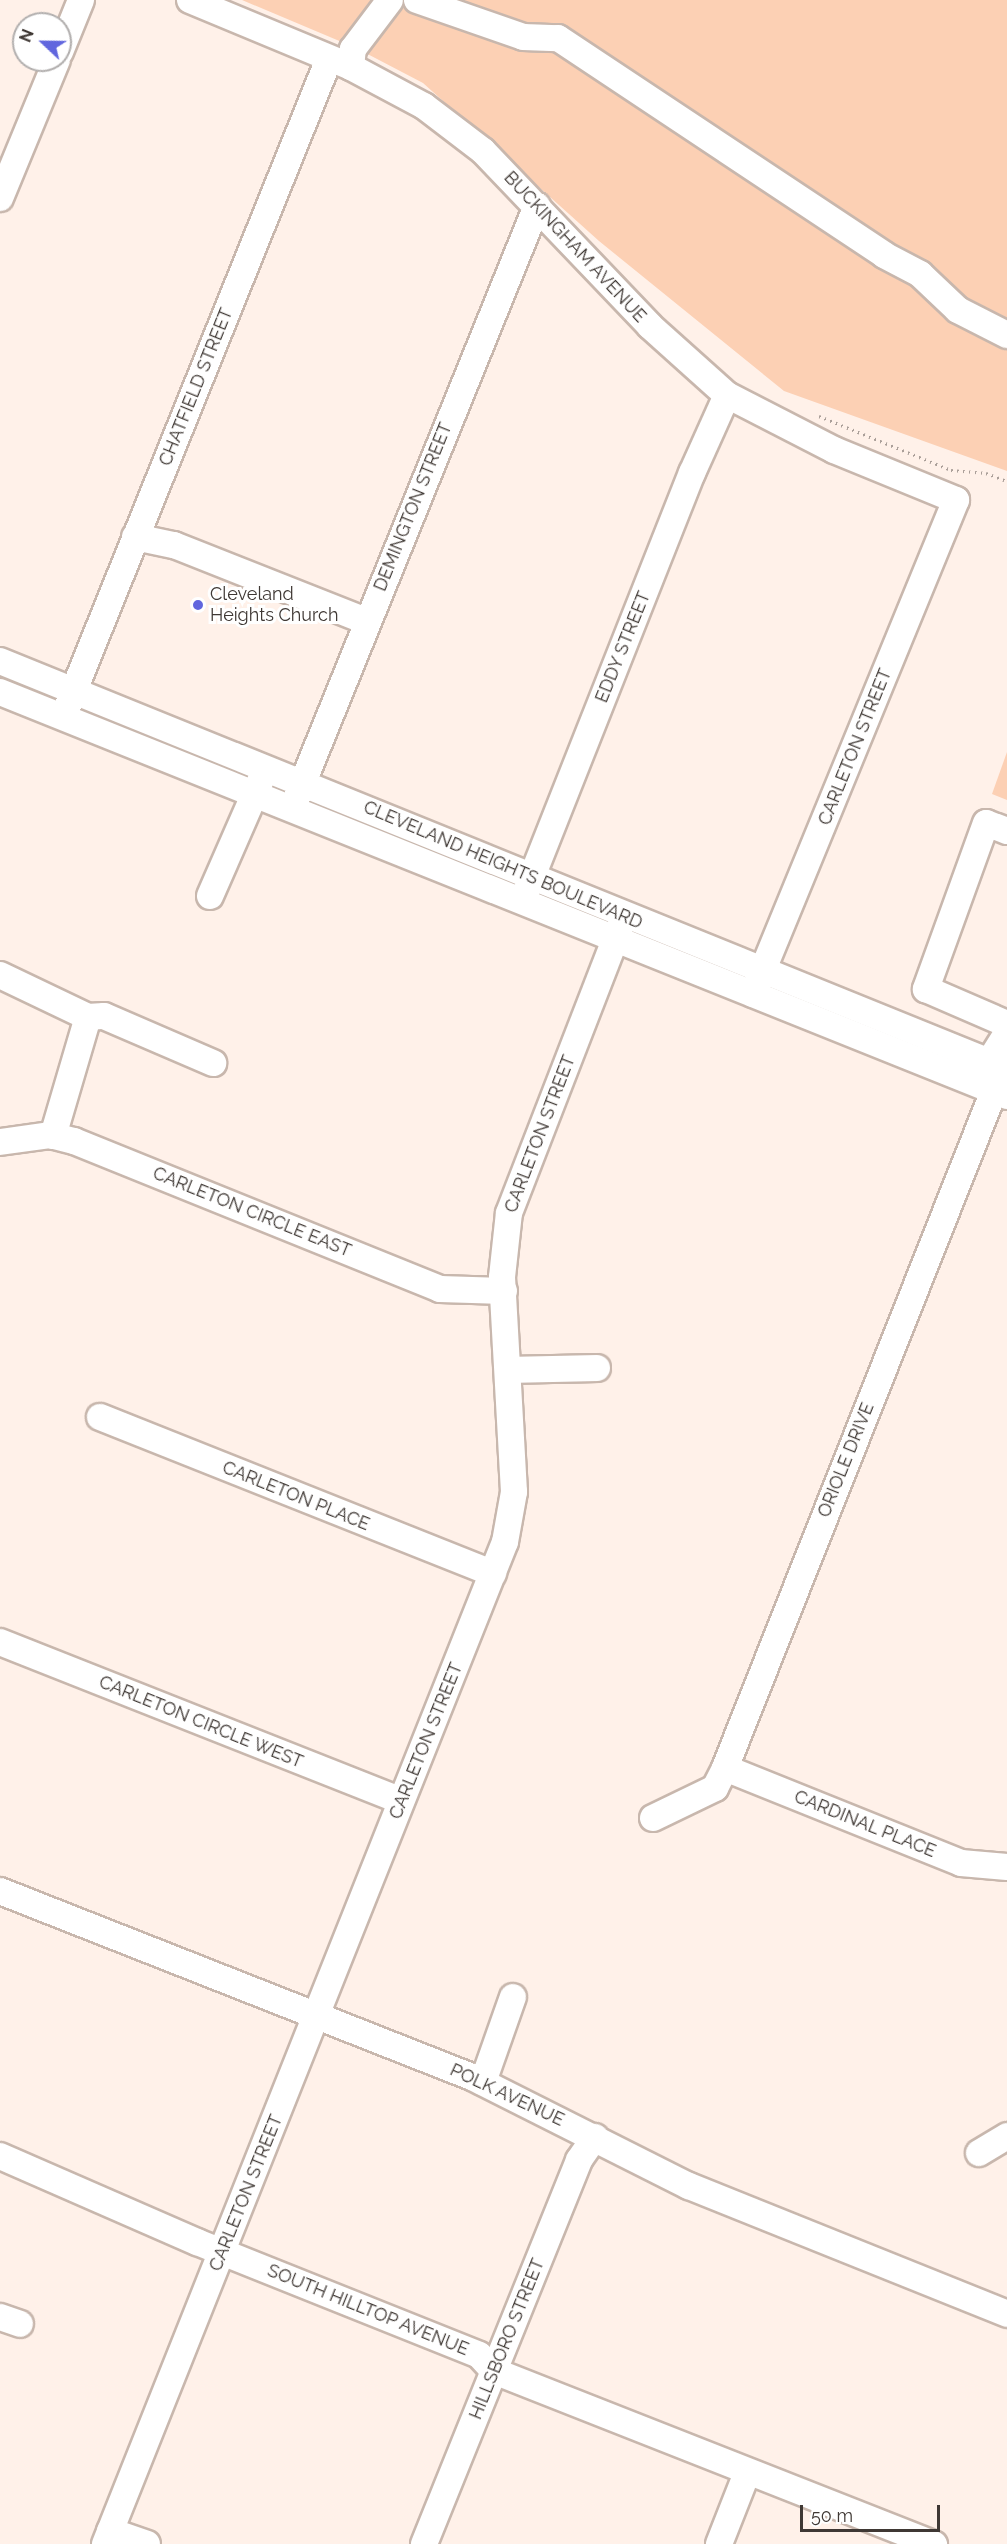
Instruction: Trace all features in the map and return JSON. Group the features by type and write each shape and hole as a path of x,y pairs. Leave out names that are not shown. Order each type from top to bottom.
{"street":[{"path":"72,22 81,0"},
{"name":"BUCKINGHAM AVENUE","path":"190,0 340,63 415,101 483,151 650,326 728,395 834,450 956,500"},
{"name":"CHATFIELD STREET","path":"63,716 135,537 340,63 390,0"},
{"path":"417,0 523,37 558,38 884,255 920,273 958,310 1007,335"},
{"path":"0,198 52,72"},
{"name":"DEMINGTON STREET","path":"292,808 366,621 537,206"},
{"name":"EDDY STREET","path":"523,901 692,473 728,395"},
{"name":"CARLETON STREET","path":"753,994 956,500"},
{"path":"135,537 174,545 366,621"},
{"name":"CLEVELAND HEIGHTS BOULEVARD","path":"0,661 531,876 620,927 753,994 1000,1093"},
{"name":"CLEVELAND HEIGHTS BOULEVARD","path":"0,692 523,901 764,970 1000,1066"},
{"path":"210,896 266,767"},
{"path":"1007,831 986,823 926,989 1007,1024"},
{"name":"CARLETON STREET","path":"107,2537 505,1542 514,1492 504,1292 509,1213 620,927"},
{"path":"0,975 88,1017 104,1016 213,1063"},
{"path":"53,1136 88,1017"},
{"name":"ORIOLE DRIVE","path":"653,1818 715,1788 725,1768 1000,1093 1000,1066 1007,1033"},
{"name":"CARLETON CIRCLE EAST","path":"0,1142 16,1137 53,1136 74,1141 440,1289 504,1292"},
{"path":"508,1370 597,1368"},
{"name":"CARLETON PLACE","path":"100,1417 493,1573"},
{"name":"CARLETON CIRCLE WEST","path":"0,1642 401,1801"},
{"name":"CARDINAL PLACE","path":"725,1768 961,1863 976,1867 1007,1867"},
{"name":"POLK AVENUE","path":"0,1891 483,2082 699,2190 1007,2314"},
{"path":"483,2082 513,1997"},
{"path":"979,2153 1007,2136"},
{"name":"HILLSBORO STREET","path":"424,2544 579,2160 595,2137"},
{"name":"SOUTH HILLTOP AVENUE","path":"0,2156 222,2252 479,2355 495,2371 747,2473 885,2535 934,2544"},
{"path":"718,2544 747,2473"},
{"path":"107,2537 147,2544"}],"path":[{"path":"807,411 951,470 986,473 1007,481"}],"shaded area":[{"path":"242,0 1007,0 1007,471 784,391 599,241 423,83 356,48"},
{"path":"1007,752 1007,800 992,794"}],"place":[{"name":"Cleveland Heights Church","path":"198,605"}]}
